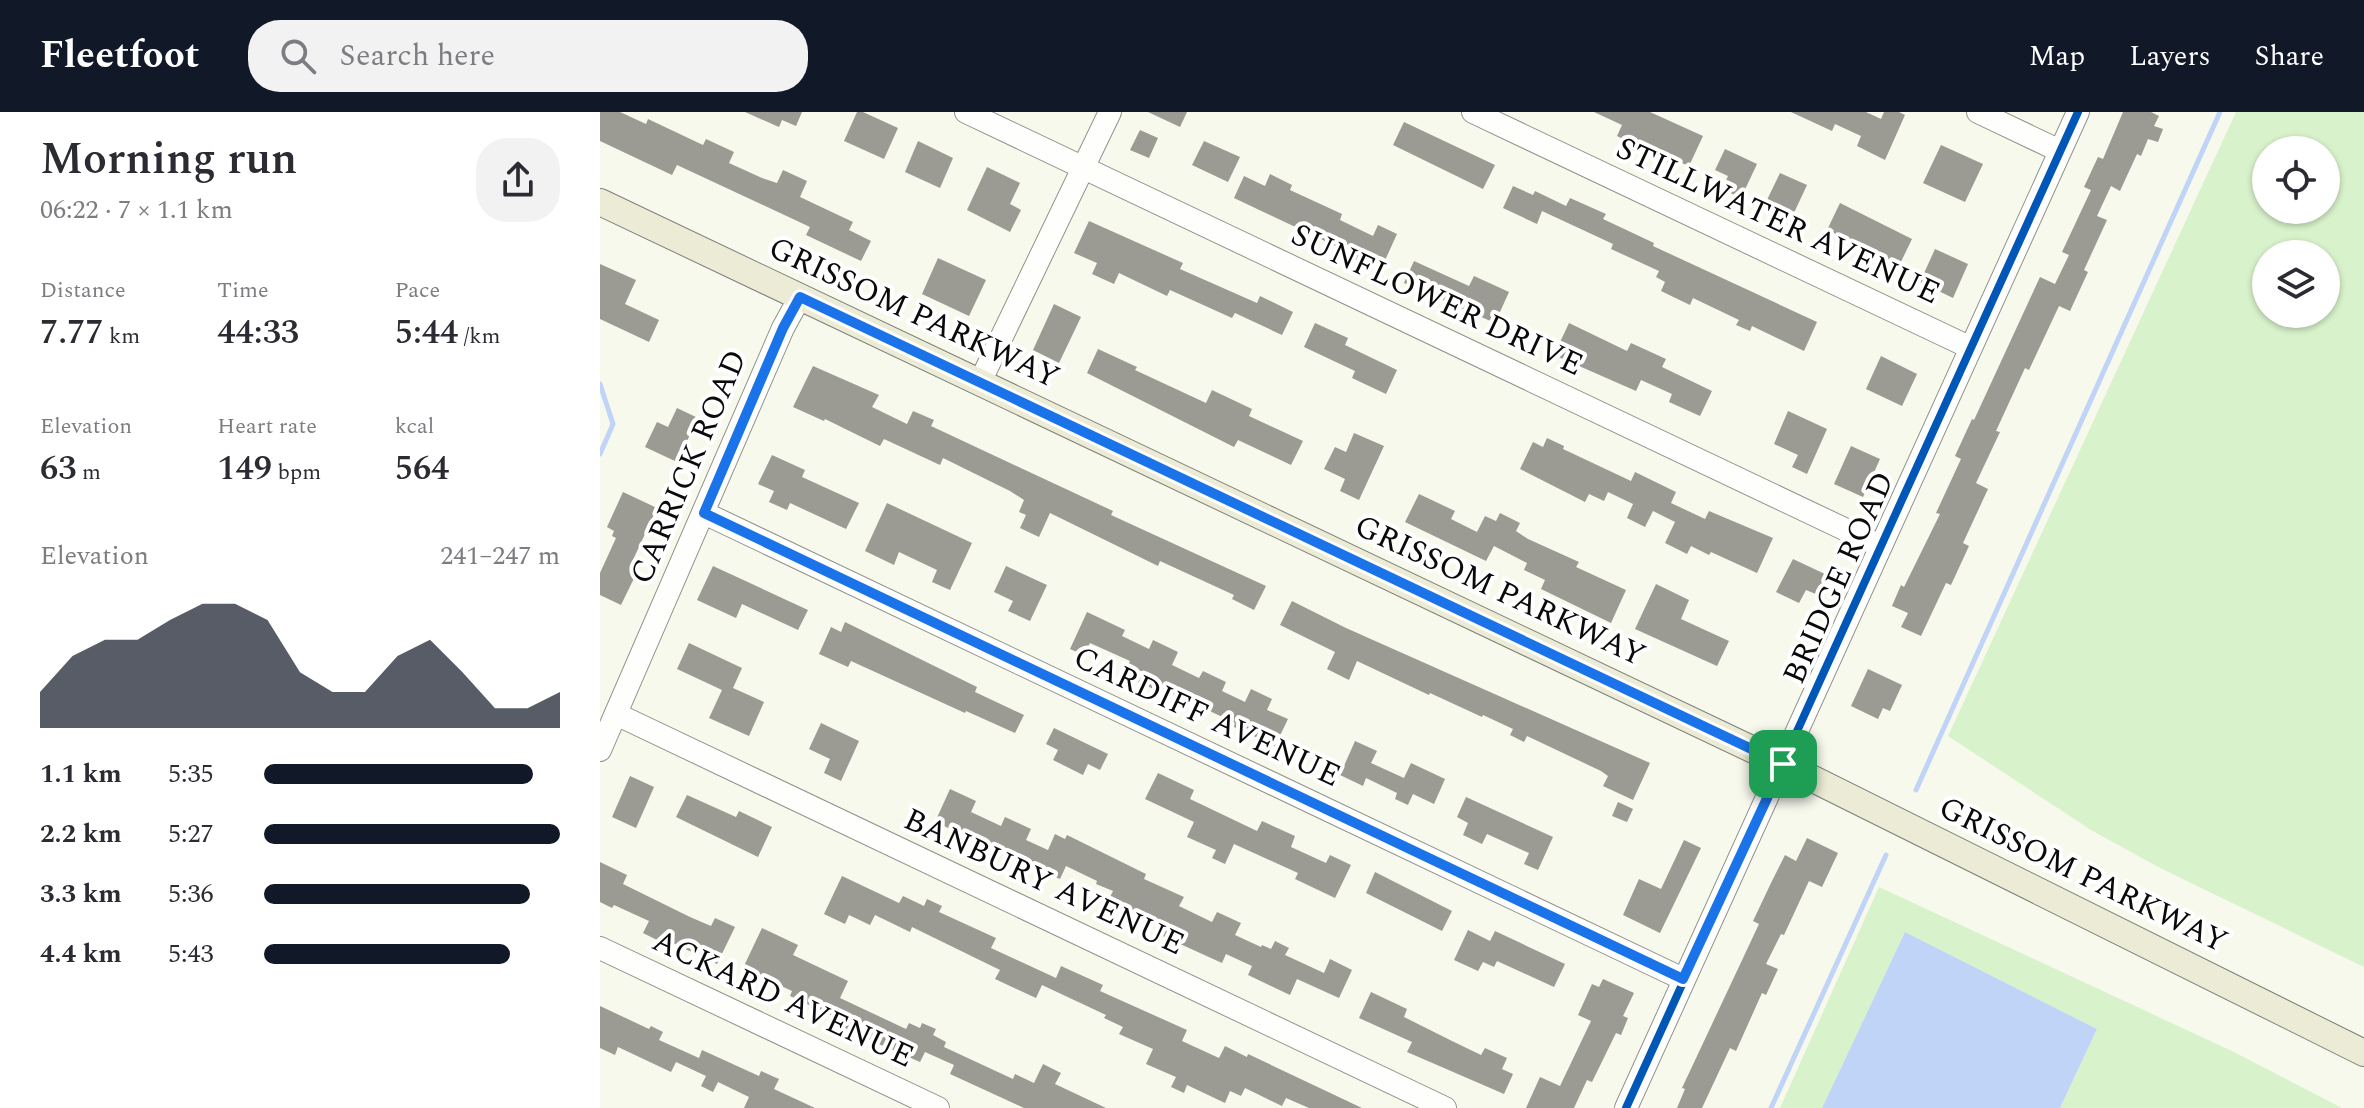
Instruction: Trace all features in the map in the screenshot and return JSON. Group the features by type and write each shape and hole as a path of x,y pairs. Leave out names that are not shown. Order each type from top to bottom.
{"main road":[{"name":"GRISSOM PARKWAY","path":"600,202 1783,764 2364,1053"}],"street":[{"name":"SUNFLOWER DRIVE","path":"966,112 1880,546"},
{"path":"980,382 1110,112"},
{"name":"STILLWATER AVENUE","path":"1473,112 1969,347"},
{"path":"1978,112 2060,151"},
{"name":"BRIDGE ROAD","path":"1626,1108 2078,112"},
{"name":"CARRICK ROAD","path":"600,750 783,328 800,297"},
{"name":"CARDIFF AVENUE","path":"704,513 1683,979"},
{"name":"BANBURY AVENUE","path":"616,714 1445,1108"},
{"name":"ACKARD AVENUE","path":"600,948 938,1108"}],"green space":[{"path":"2236,112 2364,112 2364,967 2160,868 2091,830 1948,736"},
{"path":"1879,887 2234,1052 2342,1108 2060,1108 2097,1029 1905,932 1822,1108 1780,1108"}],"water":[{"path":"1905,932 2097,1029 2060,1108 1822,1108"}],"building":[{"path":"600,112 620,112 646,124 648,119 703,145 706,139 734,152 729,163 777,183 783,170 807,181 800,197 853,222 849,230 871,241 861,261 806,235 810,227 677,165 672,175 600,141"},
{"path":"745,112 802,112 796,126 782,120 779,127"},
{"path":"857,112 898,128 884,159 844,141"},
{"path":"1148,112 1187,112 1180,127"},
{"path":"1594,112 1650,112 1703,136 1689,166 1672,159 1670,163 1617,136 1622,125"},
{"path":"1791,112 1866,112 1881,119 1884,112 1905,115 1885,160 1857,146 1861,136 1835,124 1832,131"},
{"path":"2123,112 2151,112 2159,116 2154,126 2163,129 2158,142 2148,139 2141,156 2137,154 2120,191 2111,186 2097,216 2107,220 2084,270 2088,272 2070,311 2059,306 2029,370 2025,368 1996,431 2000,432 1976,483 1988,489 1963,543 1969,546 1951,585 1946,583 1921,636 1901,627 1908,613 1892,606 1940,514 1936,513 1961,459 1955,456 2040,277 2055,284 2069,255 2062,252 2091,190 2084,187 2098,157 2103,159"},
{"path":"1404,122 1495,165 1483,189 1393,145"},
{"path":"1140,130 1158,138 1149,158 1130,150"},
{"path":"918,141 953,158 940,188 905,172"},
{"path":"1204,141 1240,157 1228,182 1192,165"},
{"path":"1941,145 1983,164 1965,202 1923,183"},
{"path":"1725,149 1757,164 1741,198 1722,189 1728,176 1715,170"},
{"path":"987,167 1020,183 1010,204 1021,210 1010,232 967,210"},
{"path":"1780,173 1807,185 1792,217 1765,204"},
{"path":"1270,174 1292,185 1290,190 1342,214 1340,220 1373,236 1378,225 1397,234 1382,267 1365,259 1363,263 1344,254 1346,251 1234,198 1244,176 1265,186"},
{"path":"1513,186 1533,195 1535,191 1566,206 1570,198 1606,214 1603,219 1654,243 1653,246 1817,322 1804,351 1752,326 1750,331 1736,325 1739,320 1693,298 1690,305 1661,291 1665,282 1656,277 1659,271 1611,249 1613,244 1542,211 1537,224 1503,208"},
{"path":"1840,203 1912,239 1898,268 1863,252 1865,247 1827,230"},
{"path":"1089,221 1183,263 1180,269 1257,303 1260,296 1293,312 1282,335 1235,313 1232,318 1170,290 1167,296 1119,273 1114,284 1092,274 1097,263 1074,253"},
{"path":"1935,249 1968,264 1953,298 1920,282"},
{"path":"938,258 986,280 969,316 922,294"},
{"path":"1414,261 1469,286 1474,276 1509,292 1495,323 1404,283"},
{"path":"600,264 636,280 625,304 659,320 649,342 600,319"},
{"path":"1054,304 1081,317 1059,363 1033,350"},
{"path":"1315,323 1348,338 1345,345 1397,370 1386,394 1352,378 1355,371 1304,347"},
{"path":"1569,323 1627,351 1631,343 1666,359 1662,367 1712,391 1700,416 1669,402 1672,394 1641,380 1636,391 1554,355"},
{"path":"1098,349 1206,403 1212,390 1252,409 1249,416 1303,441 1291,465 1238,440 1234,447 1087,373"},
{"path":"1881,356 1917,374 1902,406 1866,389"},
{"path":"813,366 879,395 872,407 907,424 913,411 934,420 931,426 1113,511 1111,515 1266,586 1254,610 1232,599 1234,595 1160,561 1158,566 1050,513 1039,537 1020,528 1026,515 1019,512 1024,500 1010,491 943,458 940,465 884,439 880,446 793,407"},
{"path":"677,408 698,418 677,462 645,447 657,422 668,427"},
{"path":"1788,411 1827,429 1807,474 1792,467 1798,455 1774,444"},
{"path":"1354,433 1384,446 1359,500 1340,491 1345,479 1324,469 1335,447 1346,452"},
{"path":"1547,438 1564,446 1563,449 1631,481 1635,472 1676,492 1671,503 1705,519 1709,511 1773,538 1757,573 1711,552 1709,555 1691,546 1687,554 1665,543 1675,522 1653,511 1645,527 1627,518 1633,504 1608,492 1604,501 1589,494 1585,502 1520,469 1533,442 1543,447"},
{"path":"1851,446 1880,459 1863,497 1834,484"},
{"path":"772,455 805,470 802,477 859,503 846,529 790,503 787,510 769,502 774,491 758,484"},
{"path":"623,492 657,508 632,562 640,566 621,605 600,595 600,573 616,538 612,536 614,531 607,527"},
{"path":"1419,494 1455,511 1451,519 1477,532 1485,516 1496,521 1500,513 1520,523 1516,531 1528,539 1579,562 1576,567 1626,590 1611,623 1541,589 1545,580 1524,570 1527,563 1494,546 1486,561 1405,522"},
{"path":"887,503 972,543 950,590 932,582 937,570 899,552 894,565 865,551"},
{"path":"1793,559 1827,575 1818,595 1806,590 1799,603 1776,592"},
{"path":"713,566 808,610 798,630 742,604 736,618 697,600"},
{"path":"1006,566 1047,585 1030,621 1008,611 1013,601 994,592"},
{"path":"1656,584 1689,600 1681,619 1729,641 1717,666 1635,629"},
{"path":"1292,601 1650,763 1633,800 1603,786 1608,776 1601,771 1527,736 1524,742 1510,735 1513,729 1357,661 1349,680 1327,669 1335,652 1280,625"},
{"path":"1087,612 1125,630 1122,636 1149,649 1153,640 1178,652 1172,665 1199,678 1203,671 1226,682 1222,691 1245,702 1251,689 1272,699 1267,710 1288,719 1275,746 1161,688 1160,692 1138,682 1143,672 1128,665 1130,661 1090,643 1084,655 1070,649"},
{"path":"845,622 977,687 975,692 1024,715 1015,733 851,661 848,667 819,654 831,627 841,632"},
{"path":"689,643 742,668 733,688 764,702 749,736 709,718 722,690 677,669"},
{"path":"1868,669 1902,685 1890,711 1883,708 1878,719 1851,706"},
{"path":"821,723 859,741 841,781 824,773 830,759 809,749"},
{"path":"1054,728 1108,754 1100,770 1088,764 1083,775 1053,760 1058,750 1046,744"},
{"path":"1355,741 1377,751 1371,763 1404,778 1411,763 1445,779 1434,804 1413,794 1408,805 1395,799 1397,793 1366,778 1363,786 1340,775"},
{"path":"1158,773 1194,790 1190,799 1257,831 1262,821 1295,836 1291,847 1326,863 1330,855 1351,865 1335,898 1295,879 1298,873 1234,844 1225,864 1212,858 1216,850 1187,837 1194,822 1145,799"},
{"path":"630,776 654,787 636,828 612,817"},
{"path":"950,789 976,801 971,812 1001,826 1005,817 1031,829 1026,840 1048,850 1055,834 1065,839 1067,835 1146,874 1144,879 1184,897 1179,906 1212,922 1217,912 1241,923 1235,935 1261,947 1271,949 1275,941 1289,948 1285,955 1324,973 1330,959 1352,970 1339,998 1297,979 1290,995 1248,975 1252,966 1226,954 1222,963 1156,933 1160,924 1130,910 1127,915 1106,905 1113,891 1096,884 1097,881 1066,866 1060,879 935,822"},
{"path":"687,795 736,817 739,811 772,827 758,857 676,817"},
{"path":"1466,797 1553,837 1538,870 1524,864 1529,853 1487,834 1482,844 1463,835 1468,823 1457,817"},
{"path":"1618,802 1633,809 1627,822 1612,816"},
{"path":"1807,838 1838,853 1822,887 1809,881 1784,935 1781,934 1766,964 1778,969 1766,995 1762,993 1736,1051 1730,1048 1702,1108 1677,1108 1685,1089 1682,1088 1759,924 1753,921 1771,883 1785,855 1796,861"},
{"path":"1684,840 1701,848 1660,933 1623,915 1639,879 1661,889"},
{"path":"600,862 627,875 623,884 690,917 711,926 715,918 735,927 717,964 660,937 659,941 643,933 649,921 600,902"},
{"path":"1375,872 1452,911 1442,931 1366,893"},
{"path":"842,876 899,903 903,896 924,906 927,899 942,906 939,912 996,938 991,948 1056,978 1061,966 1103,985 1100,991 1187,1030 1182,1041 1219,1058 1225,1046 1247,1057 1248,1054 1362,1108 1309,1108 1286,1098 1282,1106 1245,1088 1241,1096 1230,1091 1225,1103 1187,1085 1184,1093 1171,1087 1176,1077 1146,1064 1153,1049 1119,1034 1123,1027 1104,1018 1106,1015 1042,985 1036,998 995,979 1000,970 912,927 910,932 875,915 870,925 849,915 845,924 824,914"},
{"path":"762,928 798,945 793,955 848,981 840,998 906,1029 909,1023 920,1028 922,1023 936,1029 933,1035 946,1042 944,1047 1013,1079 1015,1074 1034,1083 1043,1064 1061,1073 1055,1084 1106,1108 1024,1108 950,1074 954,1065 925,1052 920,1062 842,1028 845,1022 790,996 792,991 743,968"},
{"path":"1468,930 1490,941 1495,931 1565,964 1554,987 1497,961 1494,967 1483,962 1478,971 1454,960"},
{"path":"1603,979 1634,993 1623,1016 1628,1018 1621,1035 1616,1033 1592,1082 1587,1080 1574,1108 1526,1108 1540,1077 1560,1086 1591,1021 1578,1015 1592,984 1599,987"},
{"path":"1371,992 1407,1009 1404,1017 1452,1041 1481,1055 1485,1048 1507,1058 1502,1069 1513,1074 1504,1094 1407,1052 1412,1042 1359,1018"},
{"path":"600,1006 649,1029 651,1026 663,1032 659,1040 699,1058 702,1050 759,1076 761,1071 779,1079 774,1089 815,1108 744,1108 749,1097 718,1082 713,1092 701,1086 706,1076 676,1062 671,1072 618,1047 615,1055 600,1048"}],"waterway":[{"path":"1916,790 2220,112"},
{"path":"600,384 613,424 600,454"},
{"path":"1771,1108 1886,855"}],"cycle path":[{"path":"1626,1108 2078,112"},
{"path":"704,513 1683,979"}],"route":[{"path":"800,297 1783,764 1683,979 704,513 783,328 800,297"}]}
